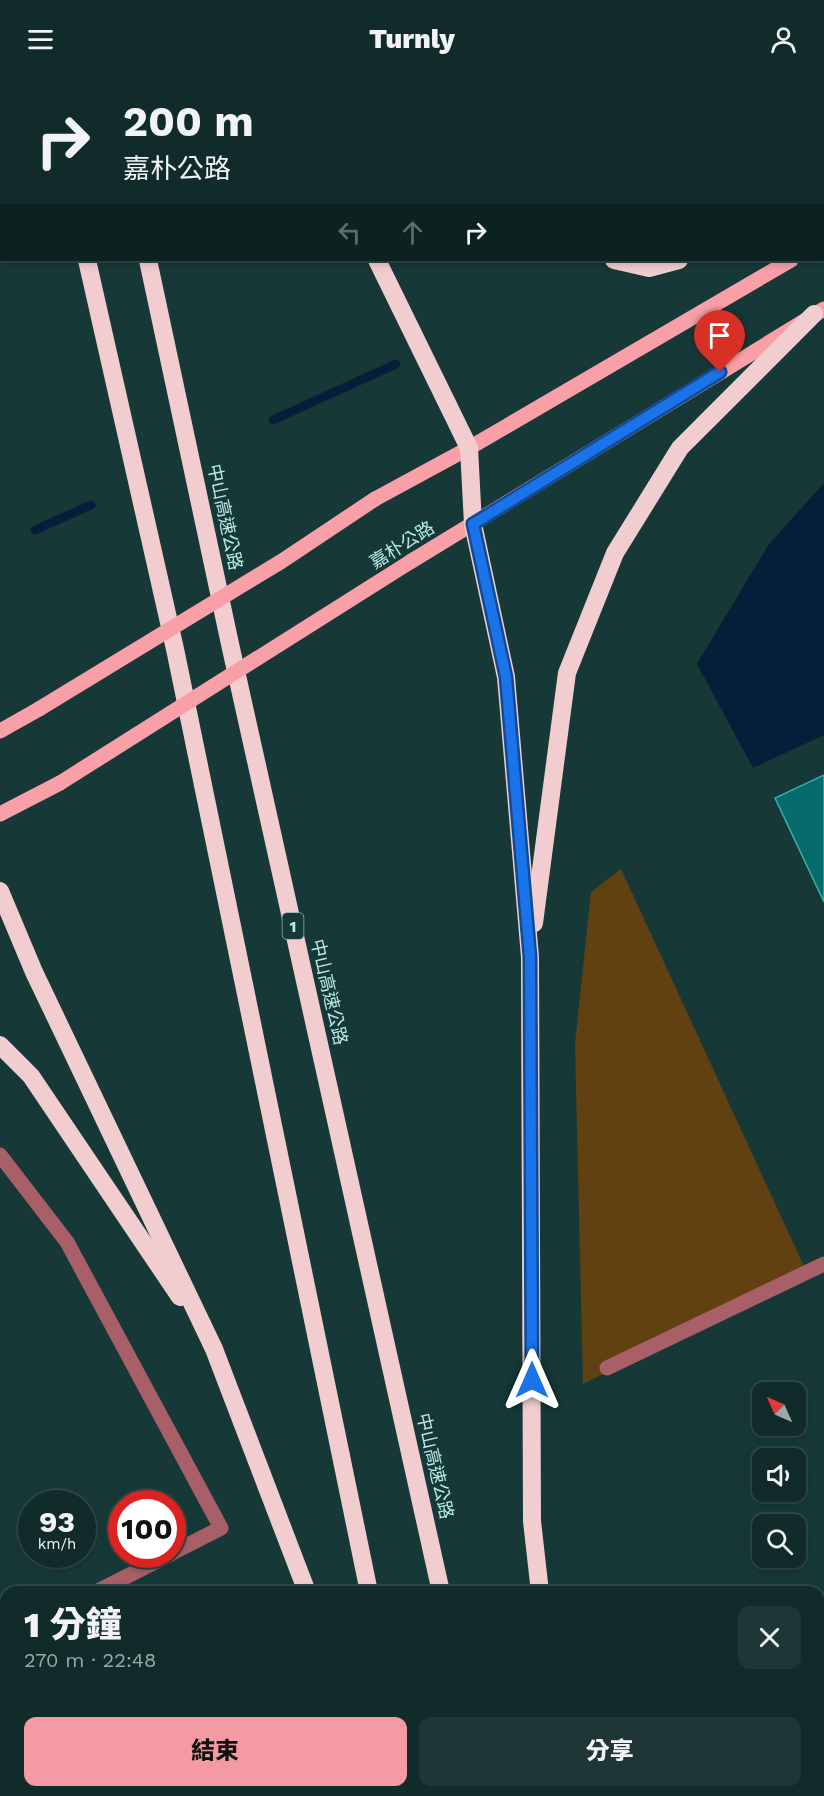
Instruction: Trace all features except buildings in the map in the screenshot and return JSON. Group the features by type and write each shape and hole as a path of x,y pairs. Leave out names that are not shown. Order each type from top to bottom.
{"highway":[{"path":"87,261 175,649 368,1586"},
{"name":"中山高速公路","path":"148,261 235,667 440,1586"},
{"path":"377,261 469,448 473,524 506,677 530,957 532,1521 539,1586"},
{"path":"619,261 649,267 675,261"},
{"path":"530,957 567,673 615,553 680,448 819,311"},
{"path":"0,891 34,972 214,1349 305,1586"},
{"path":"0,1045 31,1076 214,1349"}],"main road":[{"path":"0,731 282,561 375,499 469,448 789,261"},
{"name":"嘉朴公路","path":"0,814 60,783 410,562 819,311"}],"lane":[{"path":"0,1155 67,1242 221,1528 186,1547"},
{"path":"607,1368 824,1264"},
{"path":"108,1586 144,1568"}],"shaded area":[{"path":"621,869 808,1275 583,1384 575,1043 591,892"}],"water":[{"path":"824,483 824,735 753,768 697,664 769,544"}],"waterway":[{"path":"273,420 396,364"},
{"path":"35,530 91,505"}],"route":[{"path":"532,1380 530,957 506,677 473,524 720,372"}]}
